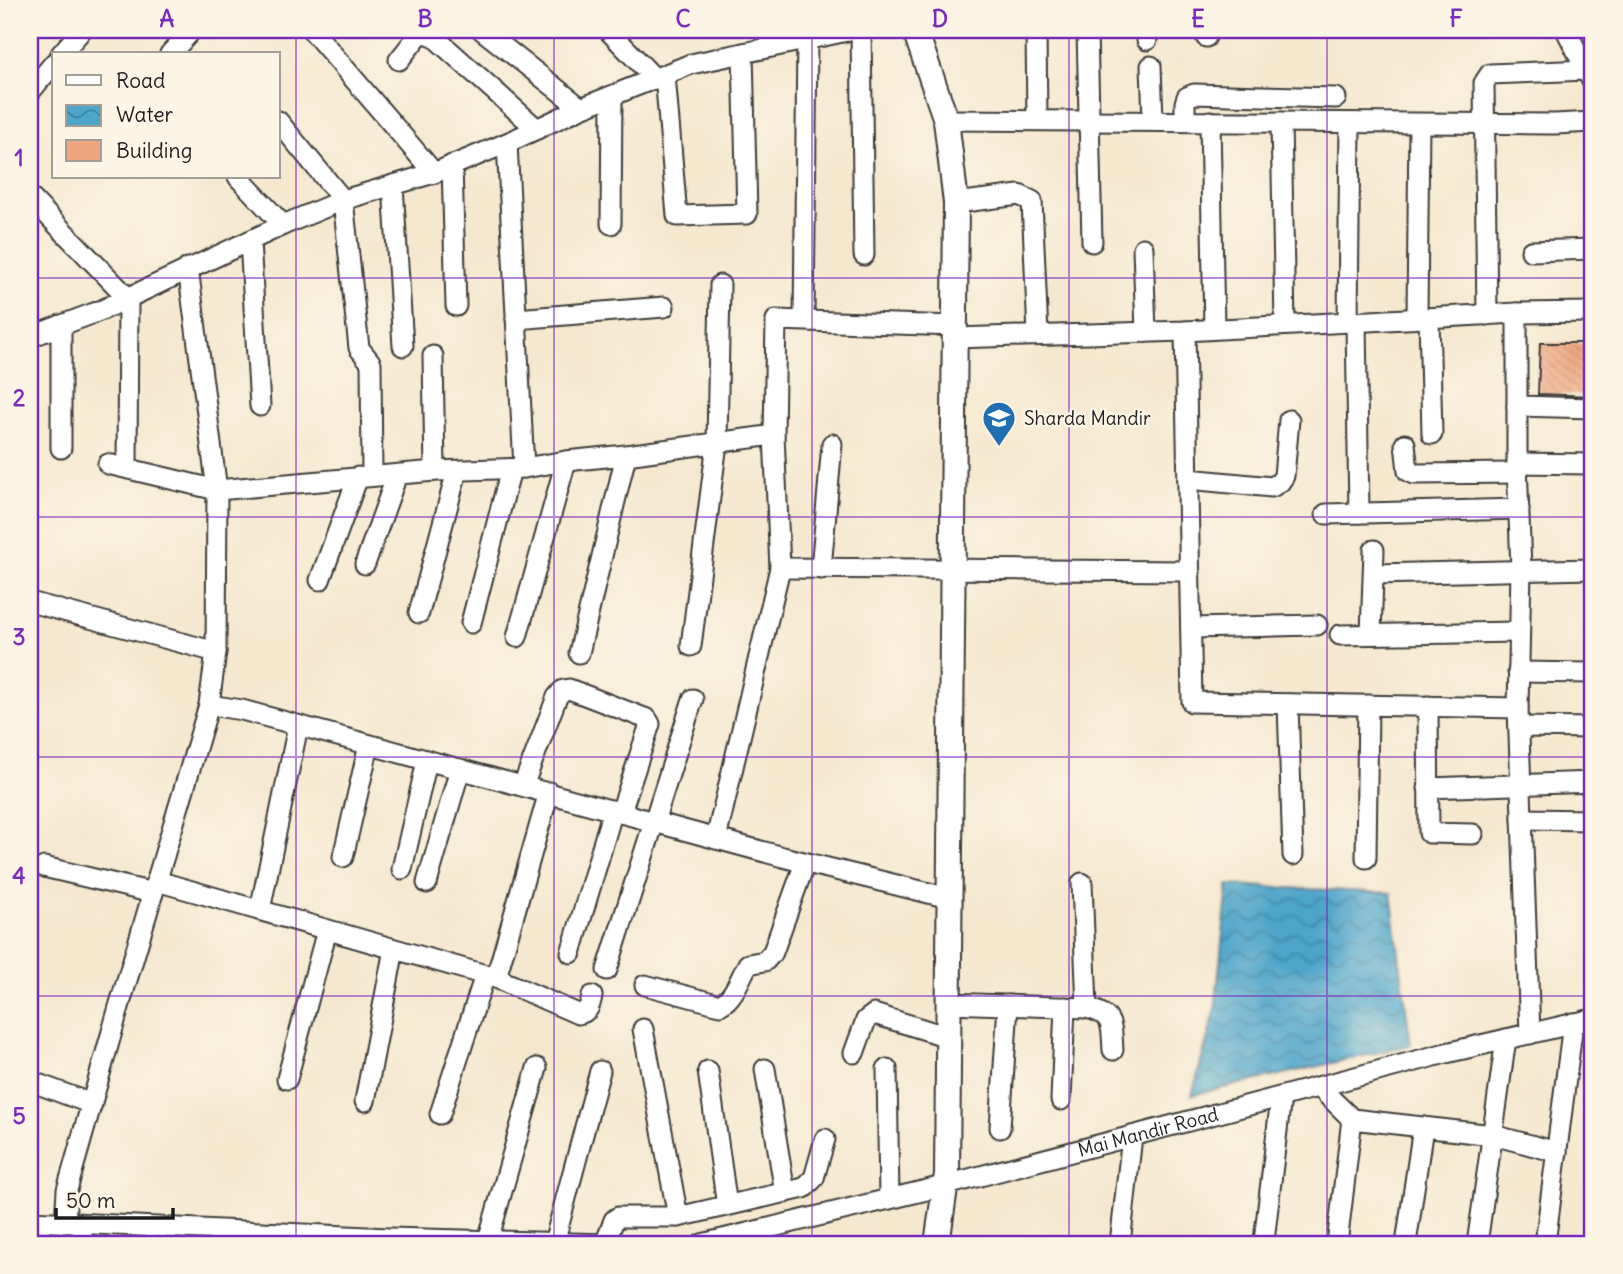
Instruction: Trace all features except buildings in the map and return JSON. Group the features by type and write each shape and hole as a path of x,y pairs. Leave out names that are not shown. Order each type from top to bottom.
{"main road":[{"path":"915,30 946,120 956,203 948,1037 945,1186 937,1244"}],"street":[{"path":"63,52 80,32 78,30"},
{"path":"172,52 192,30"},
{"path":"312,30 443,169 456,306"},
{"path":"482,30 581,108"},
{"path":"608,30 660,77 677,216 747,214 743,53"},
{"path":"30,337 102,310 188,268 343,200 443,169 581,108 691,64 743,53 786,37 807,39 852,30"},
{"path":"861,30 864,255"},
{"path":"1036,30 1037,120"},
{"path":"1087,30 1092,242"},
{"path":"1487,314 1484,83 1490,74 1590,76 1566,30"},
{"path":"399,60 418,36 423,33 432,35 537,129"},
{"path":"804,319 807,39"},
{"path":"30,92 52,65"},
{"path":"1151,66 1153,120"},
{"path":"1185,121 1185,103 1188,96 1194,94 1336,98"},
{"path":"611,224 612,97"},
{"path":"946,120 1350,124 1555,124 1593,121"},
{"path":"1210,121 1214,329"},
{"path":"1281,122 1285,326"},
{"path":"280,123 343,200 359,348 371,363 365,476 320,580"},
{"path":"1350,124 1352,322 1359,513"},
{"path":"1419,124 1423,318 1432,435"},
{"path":"471,623 518,469 516,319 507,143"},
{"path":"239,178 283,225"},
{"path":"393,186 403,346"},
{"path":"956,203 1019,195 1032,201 1038,335"},
{"path":"30,197 128,298 118,466 217,490 435,471 518,469 774,435"},
{"path":"250,241 260,406"},
{"path":"1143,248 1146,332"},
{"path":"1531,251 1593,249"},
{"path":"81,1244 68,1190 209,705 216,652 217,490 188,268"},
{"path":"691,646 718,443 720,285"},
{"path":"516,319 664,307"},
{"path":"716,839 780,568 774,435 776,320 804,319 955,332 1038,335 1185,331 1487,314 1593,312"},
{"path":"1517,313 1517,468 1521,569 1518,672 1530,1034"},
{"path":"61,325 61,449"},
{"path":"1185,331 1192,702 1428,706 1593,728"},
{"path":"433,356 435,471"},
{"path":"1517,407 1593,408"},
{"path":"1188,480 1272,487 1280,482 1284,475 1289,420"},
{"path":"821,569 832,444"},
{"path":"1405,444 1408,471 1414,474 1593,464"},
{"path":"579,653 626,455"},
{"path":"517,637 566,461"},
{"path":"419,613 457,471"},
{"path":"365,564 397,475"},
{"path":"1326,514 1519,509"},
{"path":"1371,634 1374,550"},
{"path":"780,568 1190,571"},
{"path":"1374,574 1593,569"},
{"path":"30,601 216,652"},
{"path":"1191,628 1317,625"},
{"path":"1340,635 1519,632"},
{"path":"1518,672 1593,673"},
{"path":"523,786 557,697 563,690 569,689 647,719 650,724 617,811 571,953"},
{"path":"607,970 693,699"},
{"path":"1288,704 1293,855"},
{"path":"209,705 242,710 805,863 949,898"},
{"path":"1366,858 1368,705"},
{"path":"1428,706 1429,833 1474,834"},
{"path":"260,911 299,726"},
{"path":"342,857 369,745"},
{"path":"402,869 427,761"},
{"path":"427,883 460,769"},
{"path":"1428,788 1593,782"},
{"path":"440,1114 491,977 549,792"},
{"path":"1522,819 1593,820"},
{"path":"645,985 720,1005 724,1003 729,999 748,964 765,961 773,952 805,863"},
{"path":"44,867 155,887 260,911 491,977 578,1014 589,1009 592,996"},
{"path":"1082,883 1087,1008"},
{"path":"287,1079 327,930"},
{"path":"365,1101 394,949"},
{"path":"948,1003 1087,1008 1107,1016 1113,1050"},
{"path":"1000,1129 1008,1005"},
{"path":"1061,1100 1065,1007"},
{"path":"854,1053 866,1020 874,1014 948,1037"},
{"name":"Mai Mandir Road","path":"702,1244 945,1186 1319,1087 1593,1019"},
{"path":"1545,1244 1573,1023"},
{"path":"643,1029 678,1217"},
{"path":"1477,1244 1506,1039"},
{"path":"487,1242 537,1068"},
{"path":"765,1069 785,1193"},
{"path":"887,1069 889,1199"},
{"path":"561,1243 600,1071"},
{"path":"708,1071 727,1206"},
{"path":"30,1081 92,1104"},
{"path":"1319,1087 1352,1119 1493,1135 1557,1152"},
{"path":"1264,1241 1281,1097"},
{"path":"1337,1244 1352,1119"},
{"path":"1406,1244 1423,1127"},
{"path":"1120,1244 1132,1136"},
{"path":"30,1221 74,1223 173,1236 606,1244 614,1220 618,1217 678,1217 809,1185 814,1178 825,1139"}],"water":[{"path":"1228,885 1391,893 1411,1045 1192,1095 1215,1011"}],"place":[{"name":"Sharda Mandir","path":"999,448"}]}
